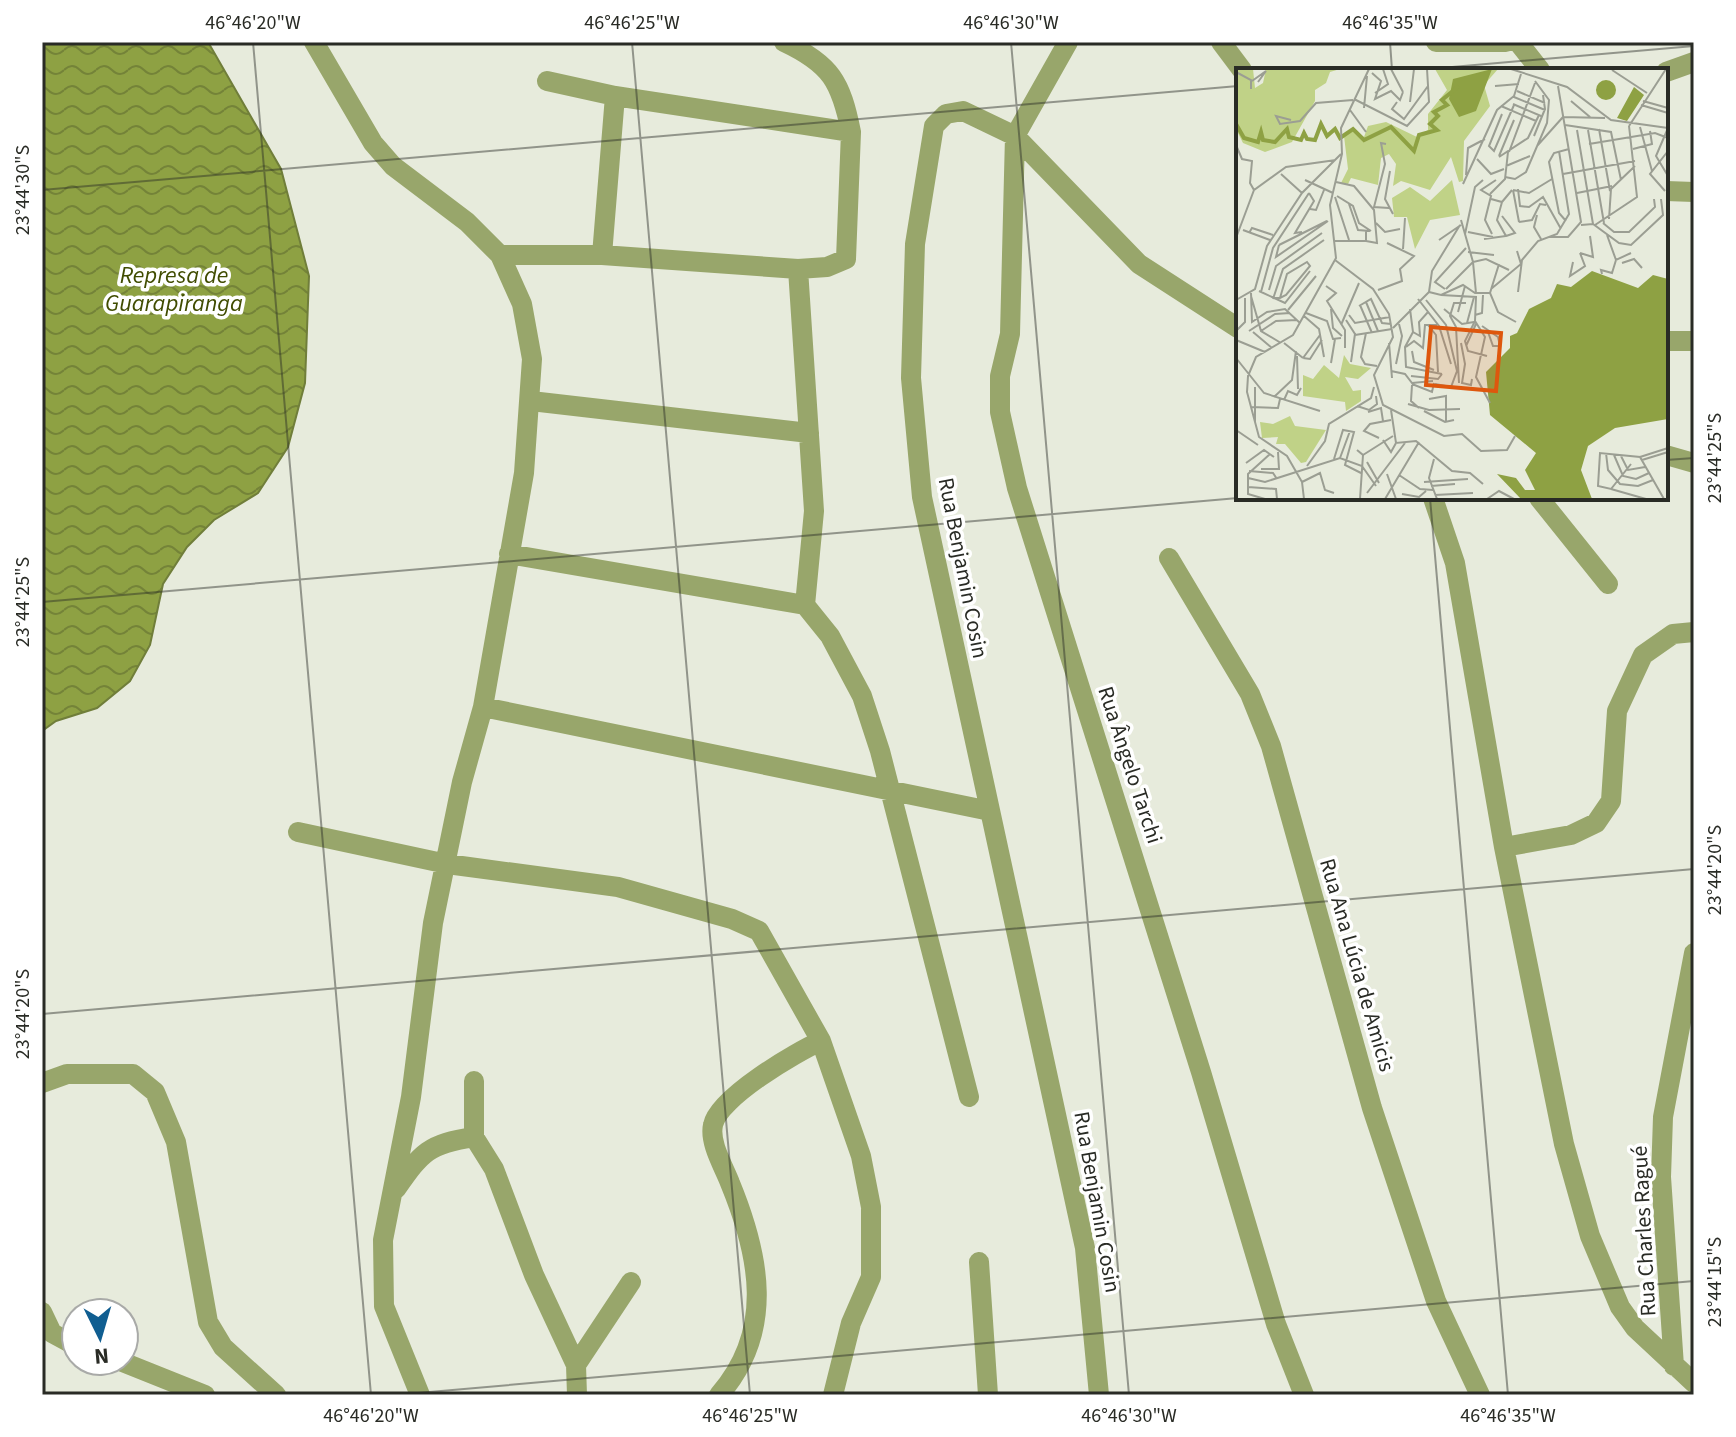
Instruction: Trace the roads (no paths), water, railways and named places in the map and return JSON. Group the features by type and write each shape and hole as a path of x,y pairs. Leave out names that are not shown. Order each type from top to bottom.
{"street":[{"path":"314,42 373,143 393,166 467,222 500,255 522,304 529,333 531,401 524,473 483,707 462,782 433,923 411,1097 383,1240 384,1306 420,1395"},
{"path":"500,255 602,255 798,269 827,267 846,259 851,132 845,103 833,78 816,57 784,42"},
{"path":"1015,136 1068,42"},
{"path":"1221,42 1240,68"},
{"path":"1436,42 1506,42"},
{"path":"1518,42 1538,68"},
{"path":"1668,71 1694,62"},
{"path":"547,81 615,96 851,132"},
{"path":"602,255 615,96"},
{"name":"Rua Benjamin Cosin","path":"1099,1395 1085,1248 922,497 911,378 915,244 934,126 946,114 963,111 1015,136 1139,264 1236,327"},
{"name":"Rua Ângelo Tarchi","path":"1015,136 1010,334 1000,376 1000,412 1017,488 1201,1072 1276,1324 1304,1395"},
{"path":"1668,191 1694,192"},
{"path":"798,269 814,511 805,605"},
{"path":"1668,341 1694,341"},
{"path":"531,401 809,433"},
{"path":"1668,456 1694,463"},
{"path":"1434,500 1455,563 1504,847 1564,1144 1590,1236 1620,1307 1635,1328 1694,1383"},
{"path":"1541,500 1608,584"},
{"path":"509,554 805,605 830,636 862,696 890,790 969,1097"},
{"name":"Rua Ana Lúcia de Amicis","path":"1169,558 1250,694 1271,746 1372,1108 1436,1301 1480,1395"},
{"path":"1504,847 1571,835 1596,823 1611,801 1617,711 1643,655 1673,634 1694,632"},
{"path":"483,707 990,811"},
{"path":"298,832 447,864 618,887 732,919 759,931 821,1041 861,1156 871,1207 874,1244 871,1277 851,1323 833,1395"},
{"name":"Rua Charles Ragué","path":"1674,1366 1661,1177 1663,1117 1694,953"},
{"path":"719,1395 749,1351 755,1328 756,1280 741,1210 714,1143 712,1126 719,1110 795,1053 821,1041"},
{"path":"42,1083 67,1074 133,1074 155,1092 168,1118 179,1157 189,1229 208,1322 223,1347 276,1395"},
{"path":"474,1081 474,1137 494,1169 534,1275 576,1365 577,1395"},
{"path":"391,1195 417,1159 440,1142 474,1137"},
{"path":"979,1262 988,1395"},
{"path":"576,1365 631,1282"},
{"path":"42,1312 52,1333 60,1337"},
{"path":"140,1369 205,1395"}],"water":[{"name":"Represa de Guarapiranga","path":"42,42 208,42 281,169 309,276 305,383 288,447 258,493 214,520 187,547 163,584 150,645 130,681 97,708 56,721 42,731"}]}
